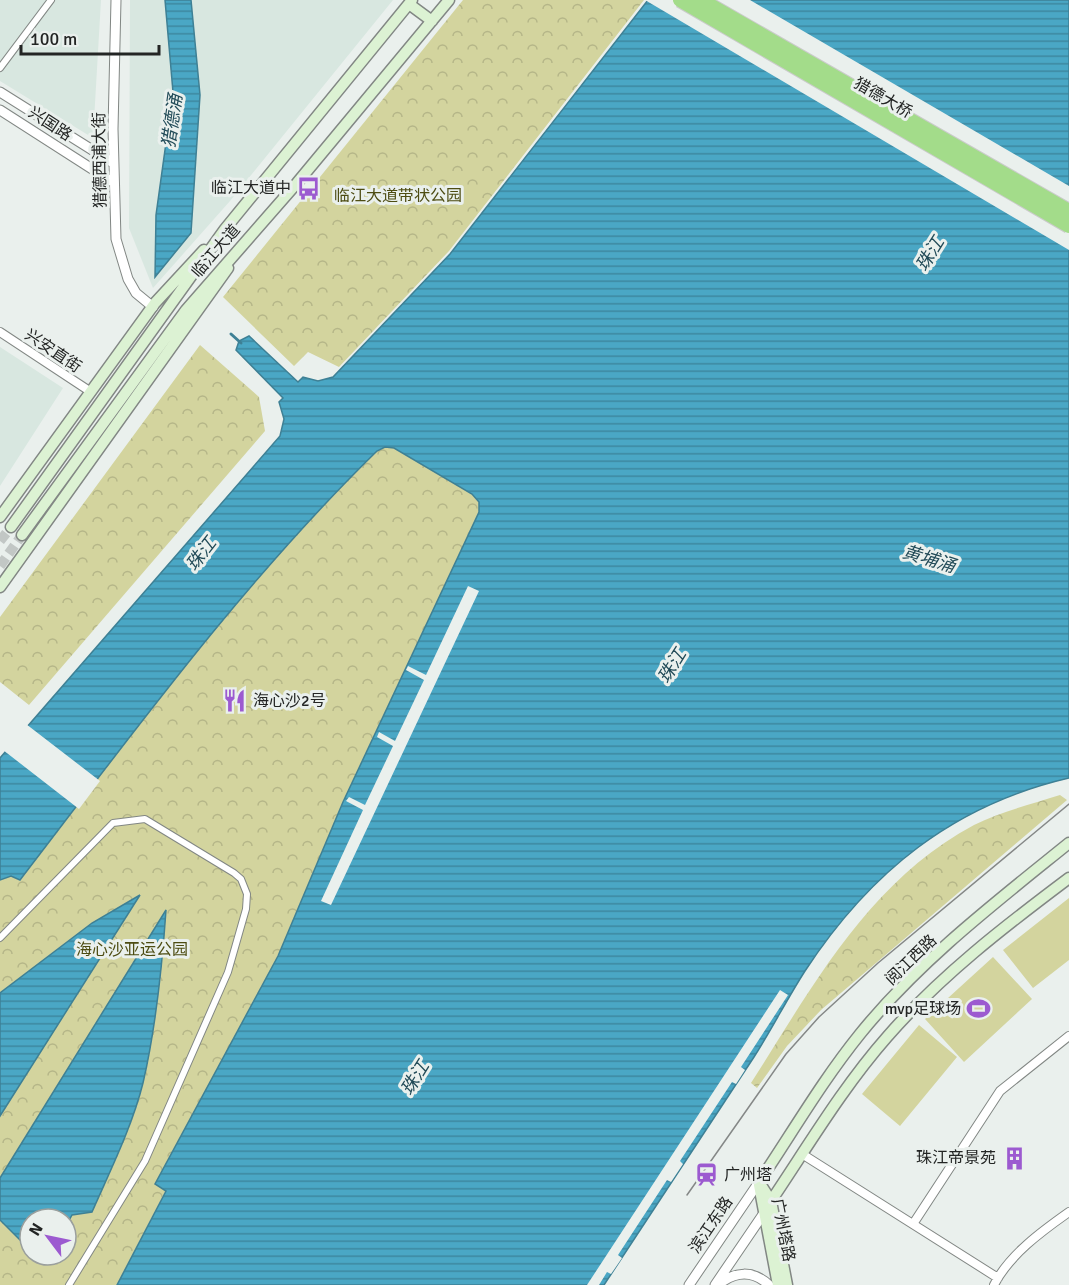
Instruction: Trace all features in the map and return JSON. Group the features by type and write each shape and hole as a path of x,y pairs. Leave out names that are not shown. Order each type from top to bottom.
{"highway":[{"name":"猎德大桥","path":"680,0 1069,226"},
{"name":"猎德大桥","path":"701,0 1069,211"}],"main road":[{"name":"临江大道","path":"22,535 172,327 449,0"},
{"name":"临江大道","path":"10,527 225,229 411,2"},
{"path":"411,2 432,21"},
{"path":"2,513 153,307 225,229"},
{"path":"0,587 217,286 242,244"},
{"path":"0,576 32,544"},
{"name":"阅江西路","path":"759,1182 832,1072 884,1007 982,914 1069,843"},
{"path":"771,1201 864,1065 908,1015 964,961 1069,878"},
{"name":"广州塔路","path":"759,1182 771,1201 787,1285"},
{"name":"广州塔路","path":"759,1182 763,1214 778,1285"}],"street":[{"path":"0,68 51,0"},
{"name":"猎德西浦大街","path":"116,0 113,163 116,239 120,261 136,293 153,307"},
{"name":"兴国路","path":"0,92 113,163"},
{"name":"兴国路","path":"0,110 114,183"},
{"name":"兴安直街","path":"0,332 91,392"},
{"path":"0,938 113,824 145,819 234,873 241,879 247,894 246,909 228,972 145,1161 69,1285"},
{"path":"913,1224 1000,1090 1069,1036"},
{"path":"802,1154 913,1224 996,1281 1044,1230 1069,1212"},
{"name":"滨江东路","path":"689,1285 759,1182"},
{"path":"717,1285 771,1201"},
{"path":"717,1285 735,1274 746,1273 761,1278 769,1285"}],"shaded area":[{"path":"0,0 101,0 93,138 0,81"},
{"path":"130,0 393,0 230,201 153,288 129,228"},
{"path":"0,347 63,388 0,486"}],"green space":[{"name":"临江大道带状公园","path":"463,0 644,0 449,251 339,367 308,352 294,366 223,297"},
{"path":"200,345 259,397 265,431 29,705 0,682 0,617"},
{"name":"海心沙亚运公园","path":"385,447 394,448 472,494 479,502 479,512 343,802 278,956 156,1183 166,1190 117,1285 0,1285 0,880 11,876 19,880 191,659 235,605 328,500 377,451"},
{"path":"1060,795 1067,800 821,1010 787,1046 757,1088 751,1083 797,1010 846,939 904,875 937,848 974,825 1005,812"},
{"path":"1069,898 1069,960 1033,988 1003,950"},
{"name":"mvp足球场","path":"993,957 1032,999 964,1062 925,1019"},
{"name":"mvp足球场","path":"919,1025 957,1057 900,1126 862,1094"}],"water":[{"name":"猎德涌","path":"165,0 191,0 200,95 191,233 155,277 156,215 173,92"},
{"path":"648,0 1069,0 1069,778 1027,790 988,806 952,825 918,848 857,903 830,935 805,971 754,1057 604,1285 117,1285 166,1191 155,1184 278,956 343,802 479,512 479,502 472,494 394,448 385,447 377,451 328,501 235,605 20,880 11,876 0,880 0,758 280,436 284,419 279,402 283,398 236,350 239,341 249,336 298,382 303,377 318,381 333,377 450,254"},
{"path":"140,895 0,1116 0,993 92,923"},
{"path":"166,910 155,1019 143,1083 127,1132 92,1212 78,1214 78,1207 18,1207 18,1238 0,1220 0,1178"}],"pier":[{"path":"645,0 750,0 1069,186 1069,250"},
{"path":"468,586 479,591 331,905 321,901 363,810 346,801 349,797 365,805 393,746 377,737 379,732 395,741 424,680 406,670 408,666 426,675"},
{"path":"26,724 100,781 79,809 3,750"},
{"path":"780,990 788,995 741,1067 745,1070 736,1084 732,1082 680,1161 683,1164 671,1182 667,1180 618,1255 622,1258 611,1274 607,1272 599,1285 587,1285"}],"waterway":[{"path":"231,334 241,343"}],"tunnel":[{"path":"0,541 11,527"},
{"path":"0,566 22,535"}],"tram line":[{"path":"687,1195 786,1054 819,1017 878,963 1069,804"}],"place":[{"name":"临江大道中","path":"309,188"},
{"name":"海心沙2号","path":"235,701"},
{"name":"mvp足球场","path":"979,1009"},
{"name":"珠江帝景苑","path":"1014,1158"},
{"name":"广州塔","path":"706,1175"}],"water label":[{"name":"珠江","path":"930,254"},
{"name":"珠江","path":"201,554"},
{"name":"黄埔涌","path":"929,559"},
{"name":"珠江","path":"672,666"},
{"name":"珠江","path":"415,1078"}]}
